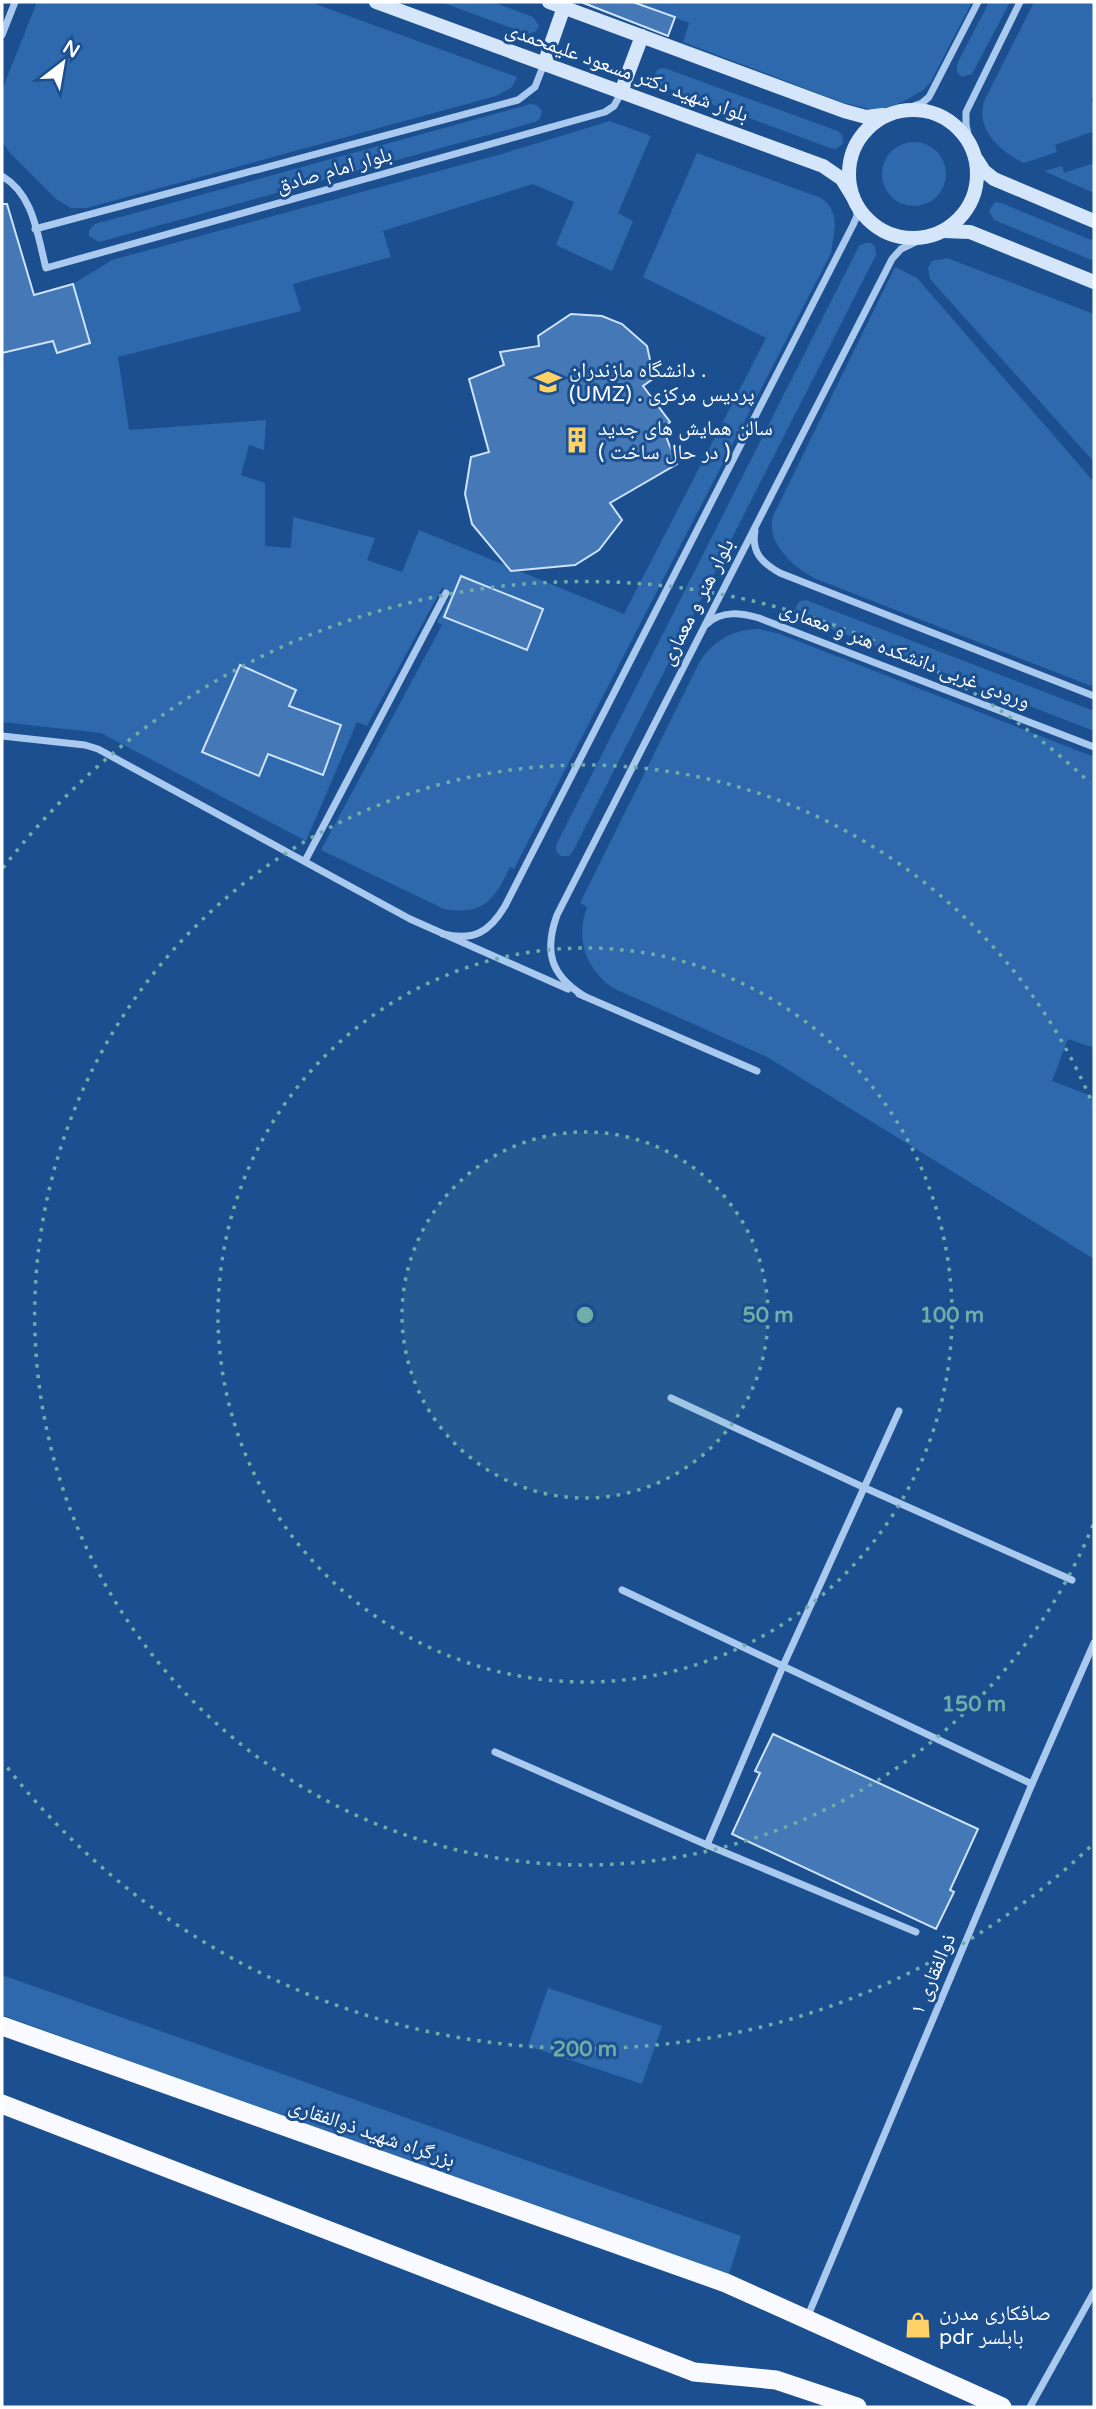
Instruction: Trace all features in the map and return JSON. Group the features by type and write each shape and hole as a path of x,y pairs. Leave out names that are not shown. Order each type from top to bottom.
{"highway":[{"name":"بزرگراه شهید ذوالفقاری","path":"2,2026 726,2283 1002,2407"},
{"path":"2,2104 694,2372 776,2380 857,2407"}],"main road":[{"name":"بلوار شهید دکتر مسعود علیمحمدی","path":"376,2 823,166 842,179 854,200"},
{"name":"بلوار شهید دکتر مسعود علیمحمدی","path":"549,2 565,5 844,111 866,117 895,112"},
{"path":"544,64 565,5"},
{"path":"621,92 642,36"},
{"path":"1094,221 994,179 984,171 960,130 943,117 923,110 895,112 870,126 860,136 854,148 849,169 854,200 869,220 886,232 907,237 970,232 1094,282"},
{"path":"934,234 958,219 971,202 977,182 973,151"}],"street":[{"path":"2,35 15,2"},
{"path":"895,112 922,103 929,97 978,2"},
{"path":"973,151 966,125 966,112 1020,2"},
{"name":"بلوار امام صادق","path":"544,64 535,87 518,100 35,229 46,268 605,112 614,106 621,92"},
{"path":"2,176 14,183 23,194 35,229"},
{"name":"بلوار هنر و معماری","path":"443,934 465,937 482,932 495,921 505,906 853,225 857,216 854,200"},
{"name":"بلوار هنر و معماری","path":"584,996 566,983 556,970 551,955 552,930 557,915 892,259 901,249 934,234"},
{"name":"ورودی غربی دانشکده هنر و معماری","path":"757,523 754,542 758,555 780,573 1094,696"},
{"path":"305,861 446,593"},
{"name":"ورودی غربی دانشکده هنر و معماری","path":"704,627 710,620 724,614 759,618 1094,747"},
{"path":"2,736 85,745 98,749 443,934 757,1071"},
{"path":"671,1398 1072,1580"},
{"path":"707,1845 783,1666 899,1410"},
{"path":"621,1590 1032,1784"},
{"name":"ذوالفقاری ۱","path":"806,2319 1094,1643"},
{"path":"495,1752 707,1845 916,1932"},
{"path":"1030,2407 1094,2292"}],"shaded area":[{"path":"37,2 310,2 517,77 512,87 496,96 87,208 71,208 56,199 10,153 2,141 2,90"},
{"path":"441,2 493,2 533,17 539,26 536,31 528,34"},
{"path":"633,2 972,2 930,83 922,91 902,102 878,111 844,103 683,42 689,23"},
{"path":"989,2 1010,2 972,74 962,77 957,72 957,64"},
{"path":"1034,2 1094,2 1094,96 1091,98 1094,107 1094,131 1055,145 1057,152 1024,163 1006,152 991,137 983,120 982,110"},
{"path":"664,68 838,131 842,135 843,144 836,149 830,148 660,85 655,80 655,73"},
{"path":"531,104 537,105 542,111 540,119 535,122 99,242 89,236 89,230 95,224"},
{"path":"610,121 651,136 618,213 633,221 612,271 556,245 574,202 533,184 383,231 391,257 293,284 301,311 118,357 129,430 266,420 264,450 249,445 241,475 265,483 265,546 291,548 293,517 375,538 367,560 402,572 419,530 624,614 766,338 643,277 697,153 821,198 827,203 835,223 831,253 514,869 510,867 499,888 486,903 469,910 444,909 321,850 442,625 437,622 452,593 442,588 367,726 357,722 306,841 101,733 2,722 2,353 37,345 32,325 73,284 112,260 505,153"},
{"path":"914,142 932,148 940,156 946,174 940,192 932,200 914,206 896,200 888,192 882,174 888,156 896,148"},
{"path":"1094,163 1094,193 1044,171 1062,166 1064,173"},
{"path":"995,202 1094,241 1094,261 994,220 989,211"},
{"path":"871,243 875,247 876,255 573,851 569,856 561,856 556,851 556,845 859,246"},
{"path":"947,258 1094,314 1094,462 930,279 928,268 932,261"},
{"path":"895,267 917,278 1094,482 1094,679 1091,686 816,579 791,562 773,536 773,516"},
{"path":"806,600 1094,711 1094,731 801,617 796,606 800,601"},
{"path":"759,629 780,634 1094,757 1094,1048 1068,1039 1052,1081 1094,1097 1094,1259 767,1057 613,988 596,972 590,962 585,952 582,930 587,907 580,903 700,661 725,637 741,631"},
{"path":"2,1975 741,2236 728,2277 2,2015"},
{"path":"548,1988 662,2026 642,2084 528,2046"}],"building":[{"path":"581,2 633,2 675,17 668,36"},
{"path":"2,204 7,204 34,295 73,284 90,343 57,353 53,341 2,353"},
{"name":"سالن همایش های جدید ( در حال ساخت )","path":"571,314 602,316 622,324 647,346 654,378 643,386 670,422 663,429 677,464 610,503 622,520 599,550 575,565 511,571 472,524 465,494 471,457 489,452 469,379 504,365 500,352 539,346 538,336"},
{"path":"461,576 543,609 527,650 444,617"},
{"path":"240,665 296,690 289,706 341,725 323,775 268,754 259,776 202,752"},
{"path":"773,1734 978,1829 950,1890 954,1892 936,1929 732,1834 760,1773 755,1771"}],"place":[{"name":"دانشگاه مازندران . (UMZ) . پردیس مرکزی","path":"548,382"},
{"name":"سالن همایش های جدید ( در حال ساخت )","path":"577,440"},
{"name":"صافکاری مدرن pdr بابلسر","path":"918,2325"}]}
